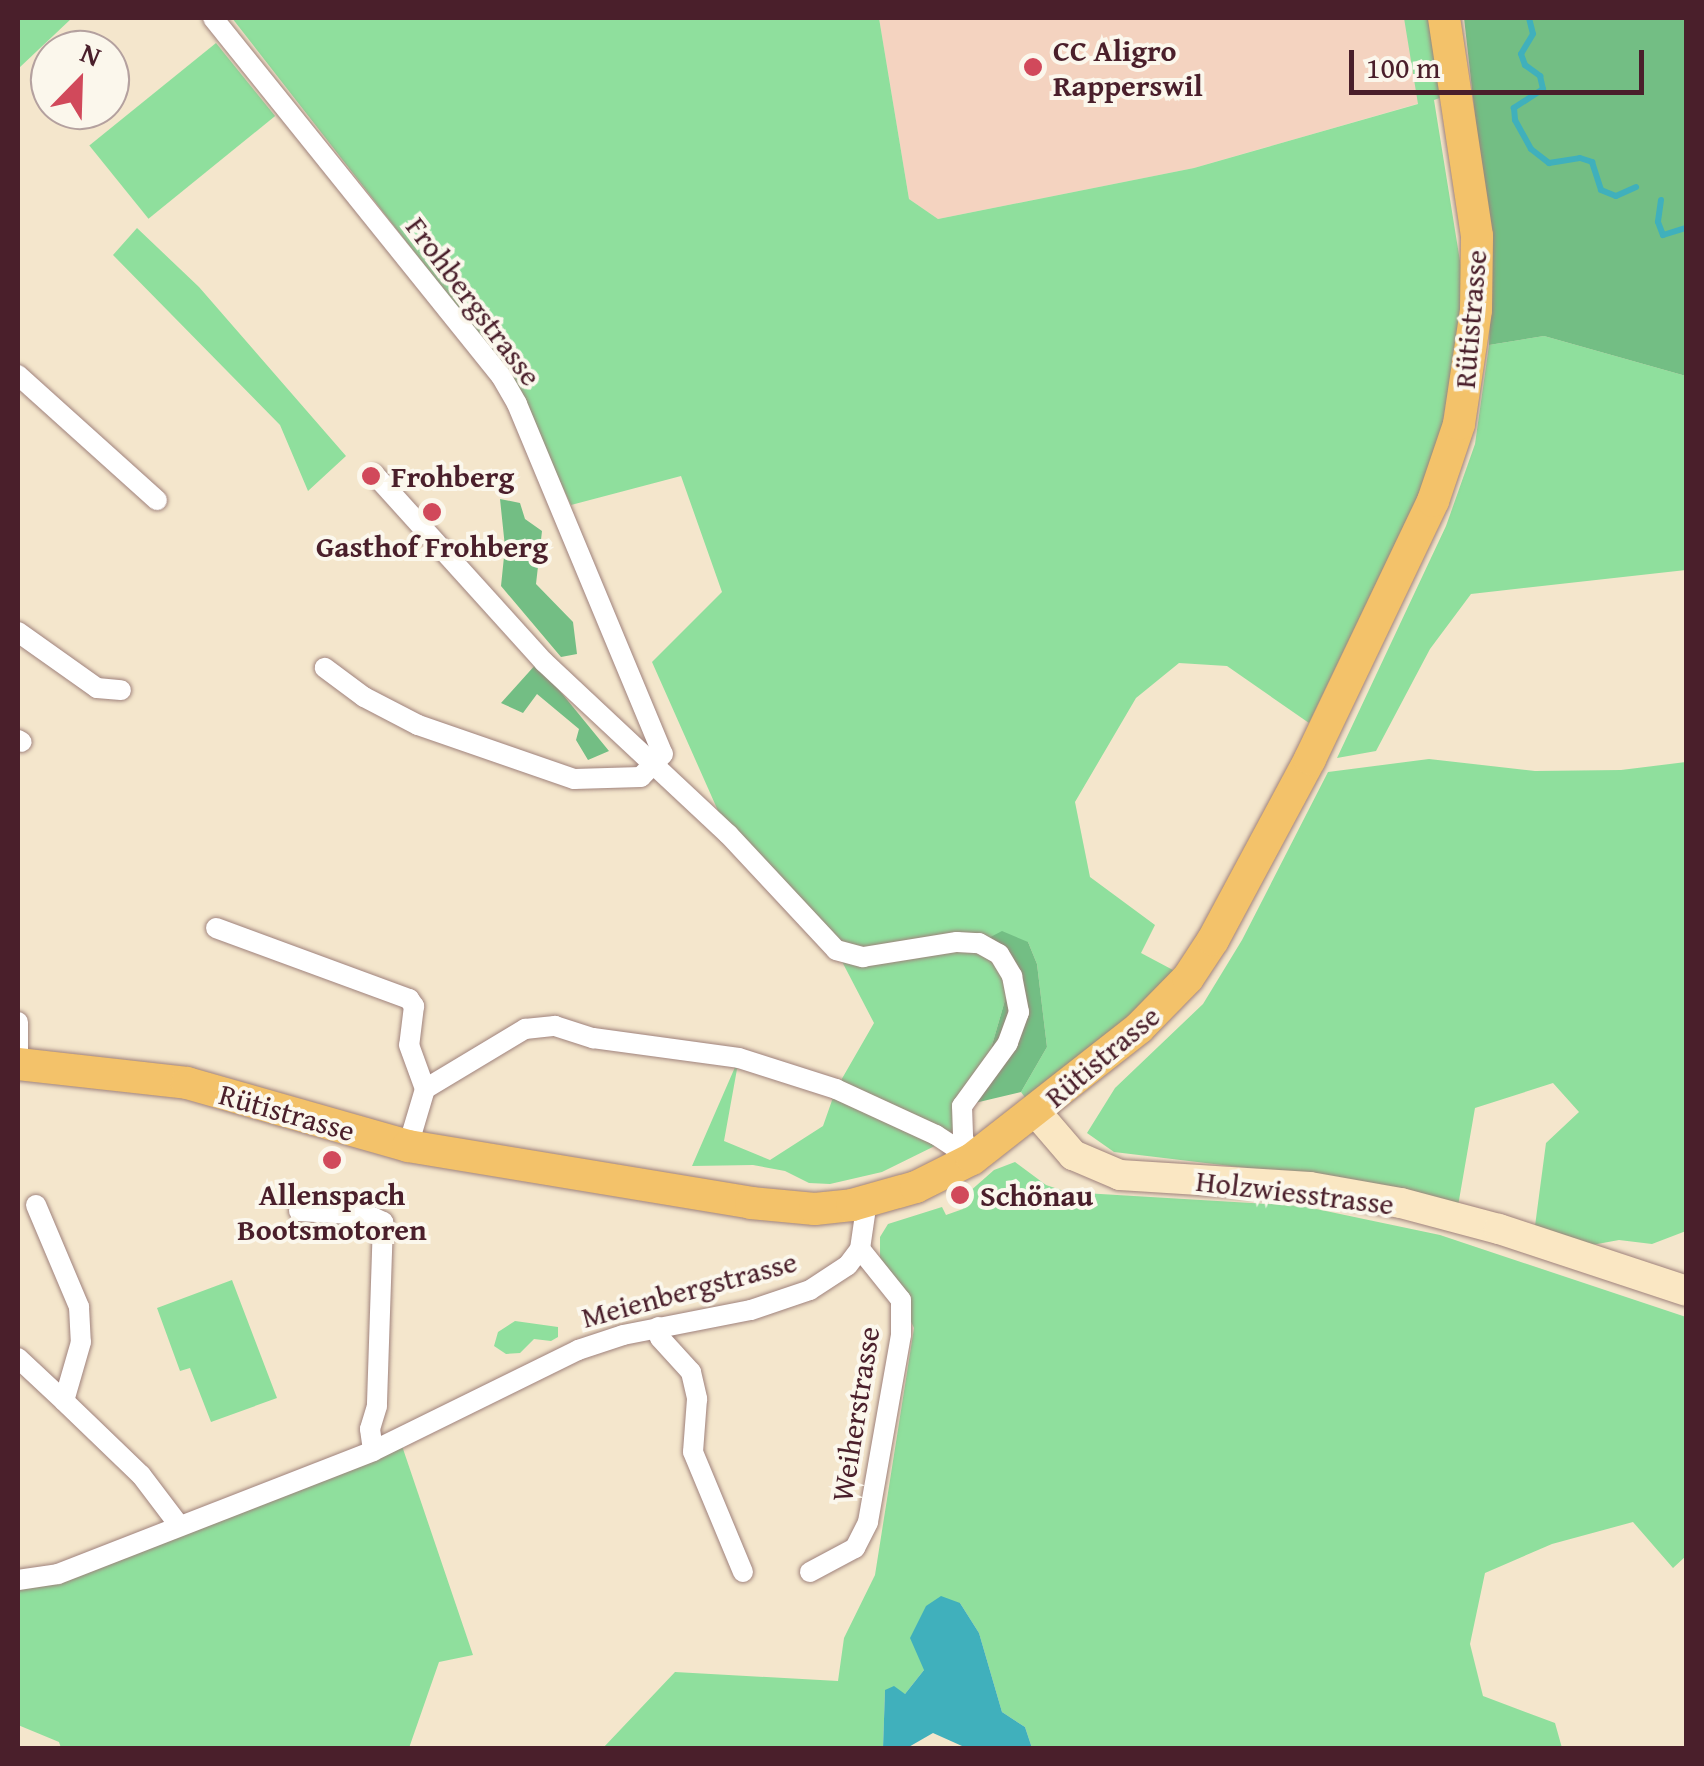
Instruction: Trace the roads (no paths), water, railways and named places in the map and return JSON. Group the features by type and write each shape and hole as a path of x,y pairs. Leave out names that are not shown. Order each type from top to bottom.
{"main road":[{"name":"Rütistrasse","path":"18,1062 187,1084 408,1146 751,1203 815,1209 867,1200 916,1187 972,1159 1140,1028 1188,978 1214,940 1310,759 1433,501 1460,424 1476,310 1477,236 1444,18"}],"street":[{"name":"Frohbergstrasse","path":"213,18 509,390 663,754 653,766"},
{"path":"18,375 157,500"},
{"path":"375,475 504,621 728,834 836,950 863,957 957,942 979,943 999,954 1012,976 1019,1012 1008,1043 962,1106 963,1138 972,1159"},
{"path":"18,632 96,688 121,690"},
{"path":"325,668 364,697 418,725 549,773 574,780 620,780 641,777 653,766"},
{"path":"216,928 409,999 414,1006 409,1045 425,1088 408,1146"},
{"path":"18,1022 18,1062"},
{"path":"425,1088 525,1029 555,1026 594,1038 738,1058 820,1084 936,1135 972,1159"},
{"name":"Holzwiesstrasse","path":"1036,1112 1073,1155 1120,1175 1310,1188 1401,1203 1498,1229 1686,1291"},
{"path":"860,1250 867,1200"},
{"path":"36,1205 79,1307 81,1342 64,1400"},
{"path":"298,1211 368,1215 383,1222 377,1406 370,1429 373,1451"},
{"name":"Meienbergstrasse","path":"18,1580 58,1574 373,1451 578,1350 658,1327 751,1310 810,1290 848,1265 860,1250"},
{"name":"Weiherstrasse","path":"810,1572 855,1548 868,1522 901,1334 901,1300 860,1250"},
{"path":"658,1327 660,1338 691,1372 697,1399 693,1452 743,1572"},
{"path":"18,1358 141,1476 179,1525"}],"water":[{"path":"941,1596 960,1603 979,1633 1002,1712 1025,1727 1032,1748 962,1746 933,1733 907,1748 883,1748 885,1690 894,1686 905,1694 924,1670 910,1638 926,1606"}],"waterway":[{"path":"1529,18 1533,34 1521,54 1525,65 1540,76 1543,89 1514,108 1515,120 1531,149 1549,163 1580,158 1592,162 1601,190 1616,196 1636,187"},
{"path":"1661,200 1658,222 1663,235 1686,228"}],"place":[{"name":"CC Aligro Rapperswil","path":"1033,67"},
{"name":"Frohberg","path":"371,476"},
{"name":"Gasthof Frohberg","path":"432,512"},
{"name":"Allenspach Bootsmotoren","path":"332,1160"},
{"name":"Schönau","path":"960,1195"}]}
